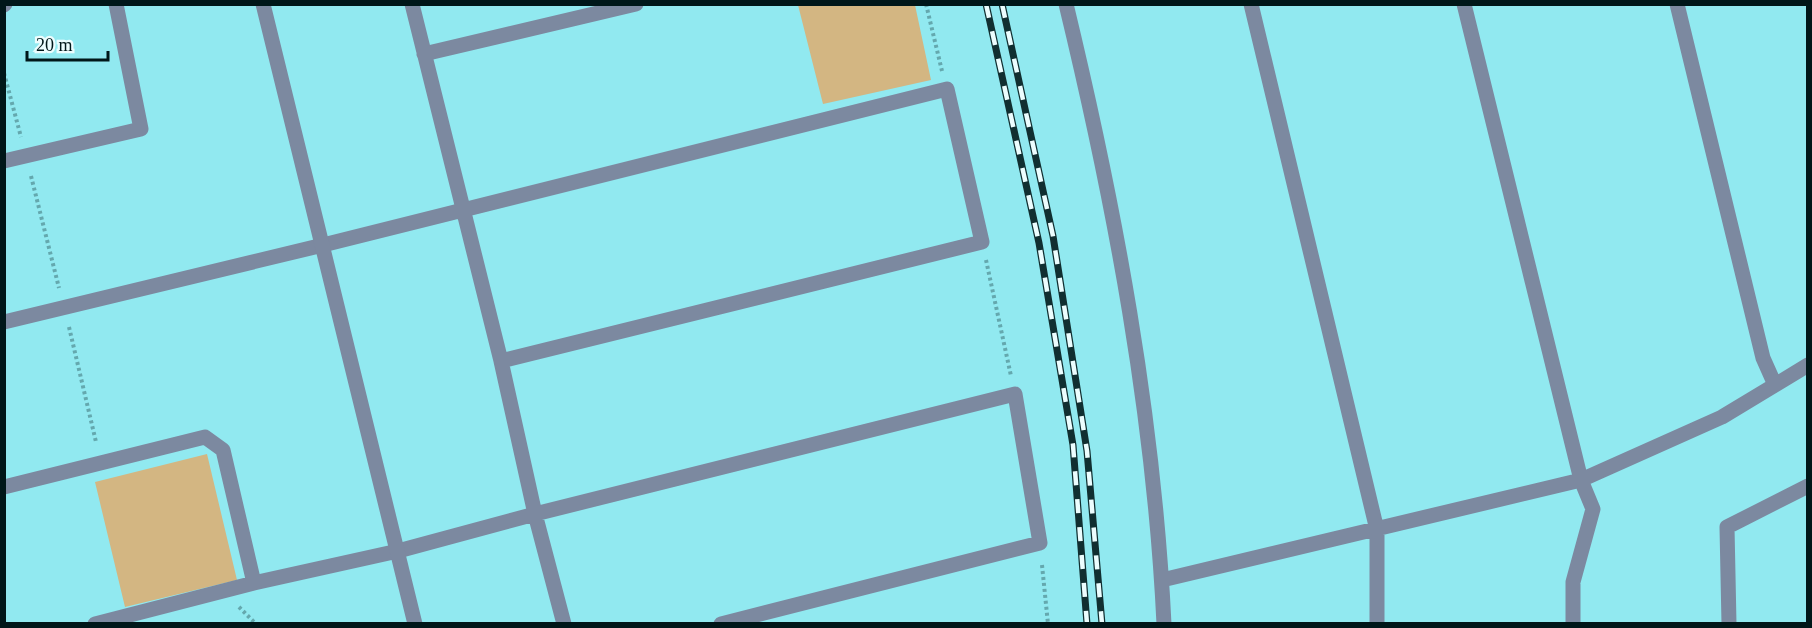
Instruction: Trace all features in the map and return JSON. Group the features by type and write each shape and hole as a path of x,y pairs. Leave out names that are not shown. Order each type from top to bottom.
{"street":[{"path":"4,161 141,129 116,4"},
{"path":"263,4 416,624"},
{"path":"412,4 564,624"},
{"path":"424,54 636,4"},
{"path":"1066,4 1090,106 1119,248 1143,397 1162,580 1164,624"},
{"path":"1251,4 1377,530 1377,624"},
{"path":"1464,4 1581,480 1593,509 1573,582 1573,624"},
{"path":"1677,4 1763,358 1775,385"},
{"path":"4,322 947,89 982,242 501,362"},
{"path":"1162,580 1581,480 1722,417 1808,365"},
{"path":"95,624 398,551 536,514 1015,394 1040,543 721,624"},
{"path":"4,487 205,437 223,450 254,584"},
{"path":"1728,624 1727,527 1808,486"}],"path":[{"path":"926,4 947,89"},
{"path":"4,73 64,306 101,464"},
{"path":"982,242 1015,394"},
{"path":"1040,543 1048,624"}],"shaded area":[{"path":"798,5 915,5 931,80 823,104"},
{"path":"207,454 237,580 125,607 95,482"}],"railway":[{"path":"986,4 1039,243 1073,445 1087,624"},
{"path":"1002,4 1053,236 1087,451 1102,624"}]}
